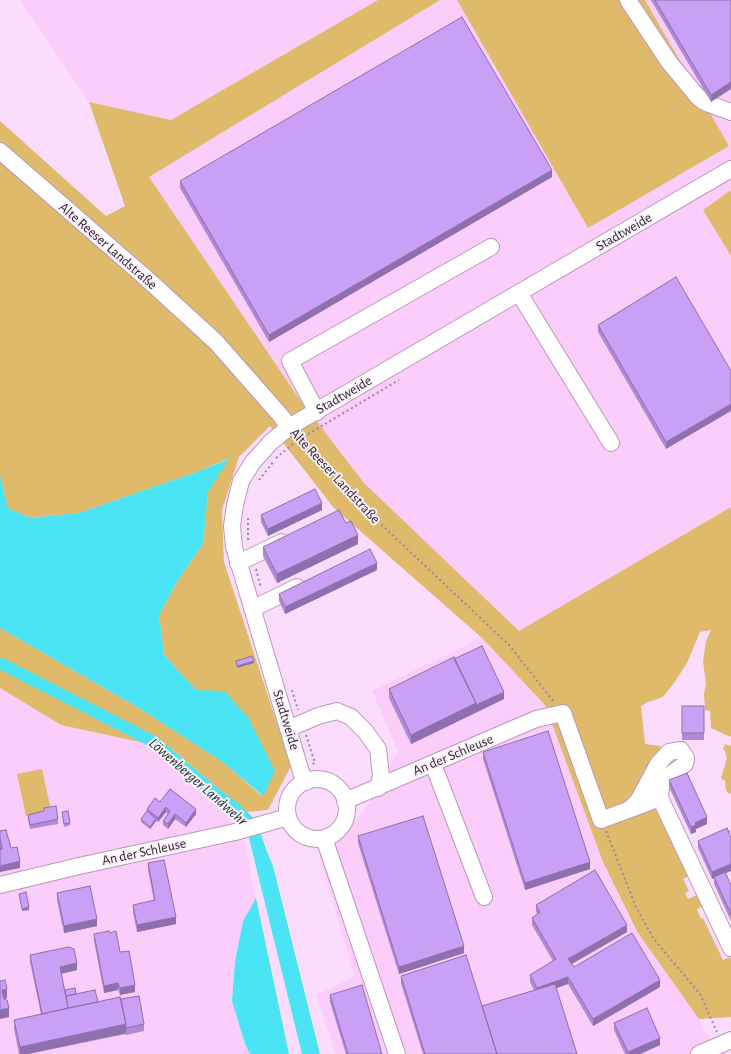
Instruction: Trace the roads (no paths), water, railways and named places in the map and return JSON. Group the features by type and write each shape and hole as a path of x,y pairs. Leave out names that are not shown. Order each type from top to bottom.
{"street":[{"path":"628,0 669,62 696,96 709,104 731,112"},
{"name":"Alte Reeser Landstraße","path":"0,151 146,278 216,342 281,416 294,434"},
{"name":"Stadtweide","path":"304,777 295,726 259,606 238,563 234,547 232,526 235,505 242,481 253,462 271,442 294,434 316,412 731,169"},
{"path":"316,412 290,361 491,247"},
{"path":"519,293 611,443"},
{"path":"238,563 294,536"},
{"path":"259,606 308,581"},
{"path":"295,726 318,716 337,711 351,717 365,731 378,749 381,776 378,788"},
{"name":"An der Schleuse","path":"345,802 536,719 563,713 601,820 624,812"},
{"path":"624,812 638,801 658,764 669,752 681,750 686,758 685,764 667,777 661,787 660,798 731,948"},
{"path":"433,764 484,896"},
{"path":"304,777 330,783 342,794 345,802 346,811 340,828 332,835 324,838 314,839 306,837 292,826 288,817 288,800 292,792 304,777"},
{"path":"624,812 660,798"},
{"name":"An der Schleuse","path":"0,885 235,832 288,817"},
{"path":"324,838 397,1054"},
{"path":"699,1054 727,1042"}],"water":[{"path":"229,459 208,492 203,544 178,580 159,615 164,655 196,690 224,691 248,717 275,771 263,796 224,763 139,708 0,628 0,476 8,508 30,518 79,513 194,473"},
{"path":"260,835 273,866 320,1054 302,1054 249,838"},
{"path":"256,898 289,1054 250,1054 245,1044 232,1001 235,962 243,921"}],"waterway":[{"name":"Löwenberger Landwehr","path":"0,663 154,742 237,810 248,821 255,835 260,851"}]}
